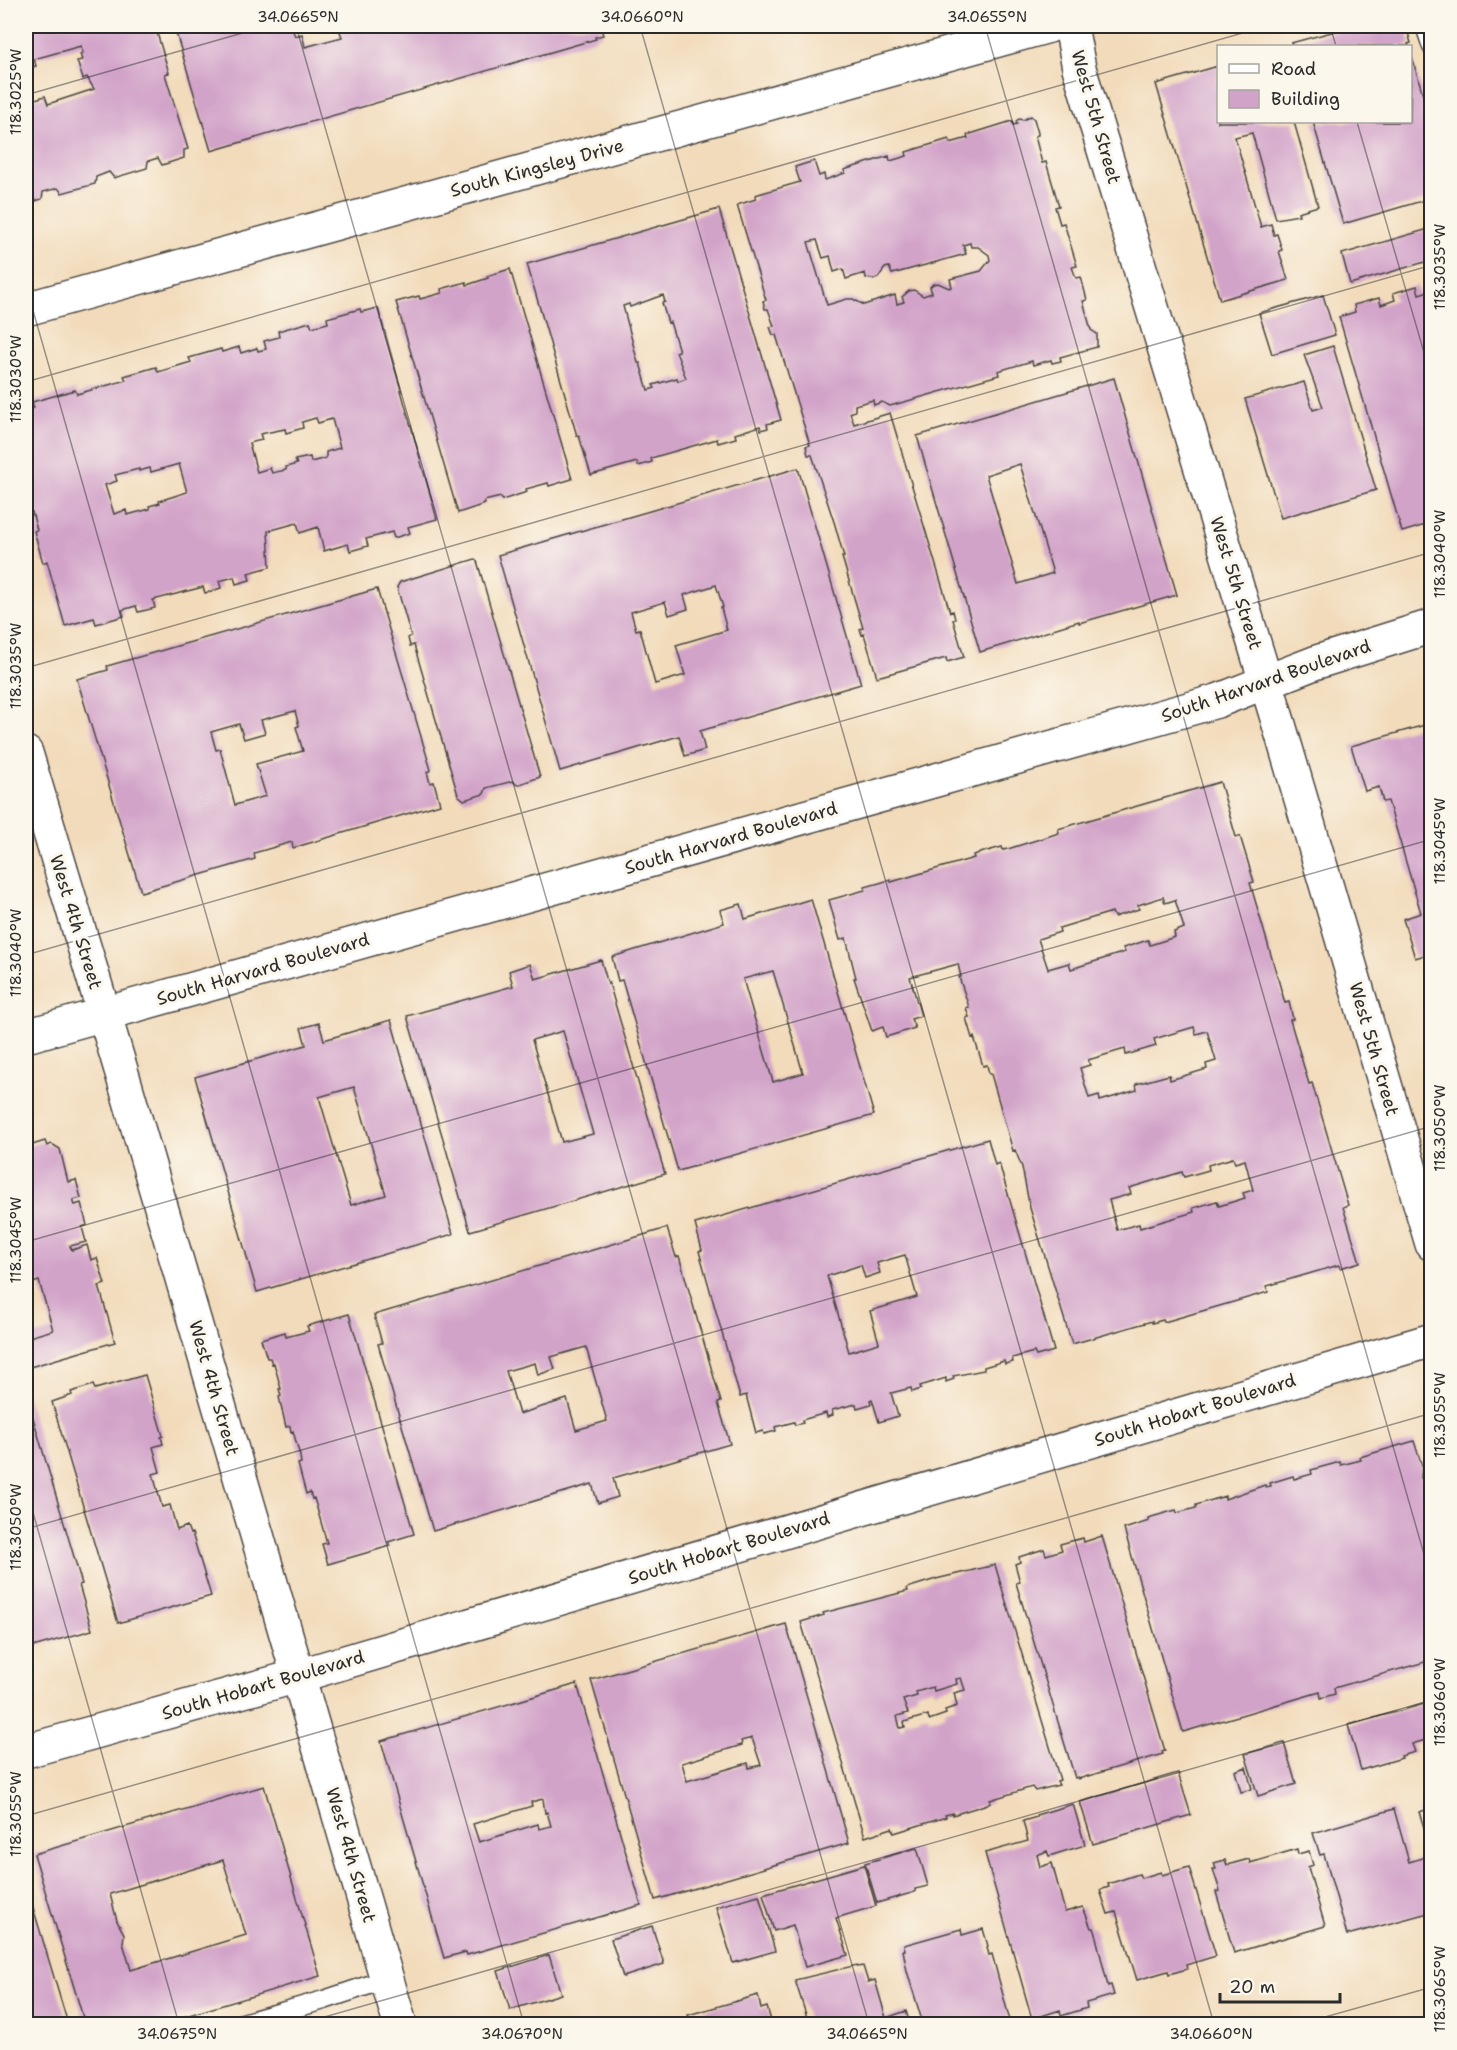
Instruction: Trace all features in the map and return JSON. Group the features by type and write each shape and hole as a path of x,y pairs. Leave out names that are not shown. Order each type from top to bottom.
{"street":[{"name":"South Kingsley Drive","path":"26,309 1049,26"},
{"name":"West 5th Street","path":"1071,26 1083,80 1265,681 1431,1244"},
{"name":"South Harvard Boulevard","path":"26,1036 1206,704 1317,662 1431,626"},
{"name":"West 4th Street","path":"26,753 400,2025"},
{"name":"South Hobart Boulevard","path":"26,1751 298,1676 1431,1340"}],"lane":[{"path":"1425,26 1431,47"},
{"path":"239,2025 387,1979"}],"building":[{"path":"26,26 155,26 169,73 165,74 188,149 184,150 184,158 162,165 158,158 148,161 147,168 114,178 109,172 96,177 95,184 62,193 58,188 43,192 42,199 26,204 26,102 45,96 48,104 94,89 87,77 83,79 77,61 82,60 81,46 34,59 36,66 26,69"},
{"path":"174,26 291,26 295,36 302,34 305,47 342,37 338,26 600,26 603,35 595,37 596,39 211,151"},
{"path":"1354,26 1406,26 1411,43 1408,45 1292,45 1291,43"},
{"path":"1412,57 1432,125 1432,198 1343,224 1313,123 1412,123"},
{"path":"1217,66 1217,123 1294,123 1318,206 1298,212 1299,215 1276,219 1252,133 1235,137 1261,227 1271,224 1274,235 1277,234 1282,250 1279,251 1288,280 1220,300 1156,84"},
{"path":"1031,116 1034,119 1038,133 1035,136 1042,163 1046,162 1059,206 1055,207 1060,224 1064,223 1077,266 1072,267 1076,278 1081,277 1087,300 1083,301 1091,330 1097,334 1097,347 1060,357 1061,361 1052,363 1051,360 1033,365 1032,361 998,371 999,375 890,406 882,402 874,405 873,400 855,405 855,411 850,413 854,424 890,413 950,612 953,611 955,619 953,620 964,657 947,662 946,658 877,677 864,634 862,635 860,629 863,628 835,525 812,455 808,455 806,446 810,445 776,335 773,335 770,327 774,326 768,309 765,309 763,301 766,300 737,205 756,199 755,195 800,182 795,167 814,161 819,176 824,174 825,180 845,173 844,170 889,156 890,161 907,156 906,152 949,139 950,143 968,138 967,135 1012,121 1013,125 1017,124 1016,121 1019,119 1023,120","holes":["817,240 823,258 830,256 834,272 843,269 846,279 865,273 866,278 874,279 878,278 885,268 889,267 892,274 966,254 963,245 970,243 971,247 978,247 989,255 990,260 981,271 950,279 952,287 933,284 930,287 932,293 923,296 914,290 909,291 902,297 904,302 897,304 895,295 864,305 853,299 827,305 808,242"]},
{"path":"719,209 781,420 767,424 768,428 761,430 760,426 735,434 736,438 718,443 717,439 651,458 652,462 638,466 637,462 591,475 579,436 577,436 527,264","holes":["663,295 665,302 662,303 668,323 670,322 679,351 676,352 686,378 678,381 677,378 653,385 655,388 648,390 640,363 638,363 623,306 629,304 630,307"]},
{"path":"1432,228 1432,260 1350,284 1342,254"},
{"path":"510,269 572,479 549,486 548,483 526,489 527,492 502,500 501,497 484,501 485,504 458,513 396,302 442,293 441,289 466,282 467,285"},
{"path":"1417,286 1419,294 1432,290 1432,523 1402,532 1339,317 1355,312 1354,305 1379,298 1381,305 1395,300 1393,293"},
{"path":"1323,295 1335,335 1272,354 1259,313"},
{"path":"378,308 437,519 408,527 410,533 394,538 392,532 366,539 368,546 350,551 348,544 324,551 318,527 300,533 297,523 268,531 270,567 248,573 250,580 236,584 234,577 219,581 221,588 205,593 203,587 153,600 155,608 138,612 136,606 122,610 124,616 96,624 94,618 65,626 47,561 43,563 34,531 37,530 32,512 28,513 26,505 26,410 34,408 32,402 75,390 77,394 126,380 124,376 156,367 158,372 191,362 189,358 221,349 222,352 239,347 241,353 257,348 258,351 266,349 264,341 279,337 278,331 310,322 312,327 328,323 327,318 360,309 361,312","holes":["316,418 318,423 332,419 340,448 326,452 326,458 311,462 310,457 295,460 297,464 286,467 286,470 272,473 270,468 257,472 249,443 262,440 260,434 285,429 286,433 303,428 302,422","179,464 187,492 159,501 160,503 149,506 150,509 127,515 126,510 114,514 105,485 117,481 115,475 150,468 151,472"]},
{"path":"1333,346 1376,490 1281,518 1245,399 1304,382 1313,410 1323,407 1304,355"},
{"path":"1114,378 1177,595 1079,623 1079,621 980,652 917,436","holes":["1020,464 1053,573 1018,584 986,475"]},
{"path":"798,468 861,684 700,731 705,750 685,756 679,736 560,771 498,555","holes":["716,585 723,607 721,608 727,630 676,645 685,675 655,684 640,629 636,630 631,612 665,602 669,615 688,609 684,595"]},
{"path":"475,559 540,777 517,785 513,781 486,788 484,794 464,800 458,795 414,645 410,646 408,638 411,636 397,587 400,582"},
{"path":"377,589 431,770 427,772 430,783 434,782 440,804 293,848 292,842 254,853 255,859 141,892 77,679 108,670 107,666","holes":["295,711 299,726 296,727 303,751 256,764 266,796 235,805 220,749 216,750 211,732 239,724 244,739 265,733 261,720"]},
{"path":"1432,723 1432,953 1415,958 1403,919 1421,913 1388,801 1383,802 1379,787 1365,791 1351,746"},
{"path":"1220,782 1236,837 1240,836 1254,882 1250,883 1285,1003 1289,1002 1293,1019 1290,1020 1309,1084 1312,1083 1348,1205 1343,1207 1360,1262 1340,1268 1339,1265 1267,1286 1268,1292 1164,1322 1163,1320 1152,1323 1152,1321 1072,1344 1030,1208 1022,1167 1015,1150 1013,1151 991,1074 989,1074 987,1065 983,1066 966,1018 969,1017 966,1008 969,1007 959,977 961,977 958,964 910,977 921,1016 911,1019 915,1028 886,1037 883,1027 872,1031 854,978 856,978 846,938 840,940 829,900 865,890 865,887 890,880 891,882 974,858 973,855 1002,847 1003,850 1011,848 1059,833 1058,829","holes":["1163,897 1165,903 1175,900 1184,928 1174,932 1175,937 1150,945 1148,940 1123,948 1125,952 1071,969 1069,963 1048,969 1038,939 1060,932 1059,928 1112,912 1114,917 1139,909 1138,905","1194,1027 1196,1034 1207,1031 1216,1061 1206,1064 1207,1069 1170,1080 1169,1075 1136,1084 1137,1090 1100,1101 1099,1095 1089,1098 1080,1068 1090,1065 1088,1060 1125,1049 1126,1055 1156,1046 1154,1039","1233,1158 1235,1163 1245,1160 1253,1190 1243,1193 1245,1198 1219,1206 1217,1201 1193,1208 1194,1212 1140,1228 1139,1224 1117,1230 1109,1200 1131,1194 1129,1188 1182,1172 1184,1177 1209,1170 1208,1165"]},
{"path":"811,899 874,1115 678,1171 622,980 618,981 612,957 724,923 720,910 741,904 745,919","holes":["773,971 803,1073 773,1082 743,979"]},
{"path":"601,960 665,1174 470,1231 407,1016 513,986 509,971 530,964 535,979","holes":["563,1031 593,1134 562,1142 532,1040"]},
{"path":"391,1020 453,1234 257,1292 195,1077 306,1045 301,1028 319,1023 324,1040","holes":["354,1087 386,1195 351,1205 319,1097"]},
{"path":"988,1139 995,1165 999,1163 1054,1351 1036,1356 1034,1352 1012,1358 1013,1362 1005,1364 1004,1361 984,1367 984,1370 953,1376 954,1379 946,1382 946,1378 920,1386 921,1389 912,1392 911,1388 891,1393 898,1416 879,1422 872,1399 871,1404 857,1408 856,1404 832,1410 833,1415 827,1417 826,1413 802,1420 803,1423 795,1425 794,1422 775,1427 776,1431 756,1433 746,1395 740,1397 699,1251 702,1250 695,1224","holes":["905,1255 917,1297 870,1311 879,1343 849,1352 827,1276 861,1265 865,1278 880,1273 877,1263"]},
{"path":"45,1141 47,1146 52,1144 60,1149 68,1182 76,1180 81,1198 73,1200 75,1205 81,1203 87,1225 82,1227 86,1242 70,1246 72,1250 87,1245 91,1260 97,1258 105,1284 99,1286 115,1342 30,1367 26,1338 53,1330 39,1281 26,1285 26,1147"},
{"path":"667,1228 676,1257 679,1256 721,1402 718,1403 730,1444 613,1478 618,1497 598,1503 592,1484 433,1531 378,1344 382,1343 374,1315","holes":["586,1347 607,1421 576,1430 567,1399 519,1414 506,1371 535,1363 538,1375 555,1369 551,1357"]},
{"path":"349,1314 414,1534 388,1542 390,1546 328,1564 322,1544 327,1543 314,1498 312,1499 310,1492 306,1494 298,1464 301,1463 300,1456 293,1431 291,1432 290,1426 286,1427 279,1397 281,1396 279,1389 281,1389 274,1363 272,1364 270,1358 267,1358 261,1339 285,1332 286,1337 309,1331 307,1326"},
{"path":"145,1375 163,1436 161,1437 163,1444 153,1447 160,1472 153,1474 162,1507 170,1505 177,1530 187,1526 190,1534 192,1533 211,1596 118,1623 52,1402 72,1395 71,1392 93,1385 95,1389"},
{"path":"26,1394 82,1584 79,1585 92,1630 26,1649"},
{"path":"1414,1441 1422,1466 1421,1478 1425,1477 1432,1499 1432,1660 1334,1688 1335,1694 1321,1698 1320,1692 1183,1732 1124,1529 1149,1521 1148,1518 1176,1510 1177,1513 1196,1508 1196,1505 1225,1496 1225,1499 1265,1485 1266,1487 1271,1486 1270,1483 1293,1476 1294,1479 1312,1474 1311,1470 1340,1462 1341,1465 1361,1460 1360,1457"},
{"path":"1102,1536 1165,1751 1162,1752 1163,1754 1078,1779 1078,1777 1075,1778 1016,1583 1020,1582 1015,1564 1020,1562 1019,1557 1044,1549 1046,1555 1062,1550 1060,1544 1083,1538 1084,1542"},
{"path":"995,1565 1060,1780 1057,1781 1059,1785 1035,1791 1032,1787 990,1800 991,1803 953,1815 953,1813 945,1815 946,1817 894,1833 892,1828 865,1837 801,1622 824,1615 823,1613 908,1591 907,1588","holes":["961,1678 965,1690 954,1693 957,1706 945,1710 946,1714 929,1720 928,1715 904,1722 905,1727 900,1728 897,1716 908,1713 903,1700 917,1696 916,1692 933,1687 934,1691 957,1684 956,1679"]},
{"path":"786,1624 849,1843 655,1900 591,1680","holes":["752,1738 761,1765 749,1768 748,1763 687,1781 682,1763 742,1745 741,1741"]},
{"path":"577,1684 641,1905 467,1955 466,1952 444,1958 381,1741","holes":["543,1799 545,1813 547,1812 551,1826 539,1829 538,1824 479,1842 473,1824 532,1806 531,1802"]},
{"path":"1432,1702 1432,1738 1412,1744 1415,1752 1401,1756 1402,1758 1361,1770 1348,1725"},
{"path":"1284,1743 1296,1784 1258,1796 1245,1754"},
{"path":"1246,1767 1252,1789 1241,1792 1235,1771"},
{"path":"1178,1773 1191,1815 1093,1844 1080,1802"},
{"path":"264,1786 320,1976 159,2024 85,2024 34,1854","holes":["223,1860 246,1935 131,1970 123,1943 124,1934 117,1921 110,1894"]},
{"path":"1073,1804 1085,1845 1049,1856 1047,1851 1037,1855 1040,1867 1052,1863 1065,1912 1083,1907 1091,1928 1094,1928 1108,1986 1111,1985 1114,1995 1086,2003 1087,2008 1061,2016 1060,2010 1032,2019 985,1853 1028,1841 1023,1821"},
{"path":"1432,1808 1432,1849 1431,1849 1419,1812"},
{"path":"1394,1809 1409,1862 1429,1856 1432,1863 1432,1912 1347,1935 1324,1854 1320,1855 1313,1833"},
{"path":"917,1848 928,1886 877,1903 865,1863"},
{"path":"1297,1849 1298,1854 1309,1851 1313,1865 1308,1867 1325,1926 1234,1953 1216,1892 1220,1891 1213,1869 1216,1869 1214,1863 1225,1860 1227,1865 1249,1859 1250,1863"},
{"path":"864,1865 876,1906 836,1918 848,1955 805,1967 793,1925 774,1931 763,1894"},
{"path":"1189,1867 1216,1956 1186,1965 1187,1969 1169,1974 1168,1971 1137,1980 1116,1912 1108,1914 1100,1890 1109,1887 1108,1884 1139,1874 1141,1878"},
{"path":"26,1884 68,2024 26,2024"},
{"path":"759,1895 775,1951 733,1963 716,1907"},
{"path":"652,1926 664,1964 623,1977 611,1939"},
{"path":"961,1929 962,1935 983,1929 1010,2021 999,2024 923,2024 907,1971 904,1945"},
{"path":"549,1955 561,1994 510,2010 498,1971"},
{"path":"857,1965 858,1967 863,1966 868,1982 875,1980 886,2018 906,2011 910,2024 809,2024 795,1980"},
{"path":"758,1995 761,2009 767,2007 772,2024 690,2024 688,2015"}]}
